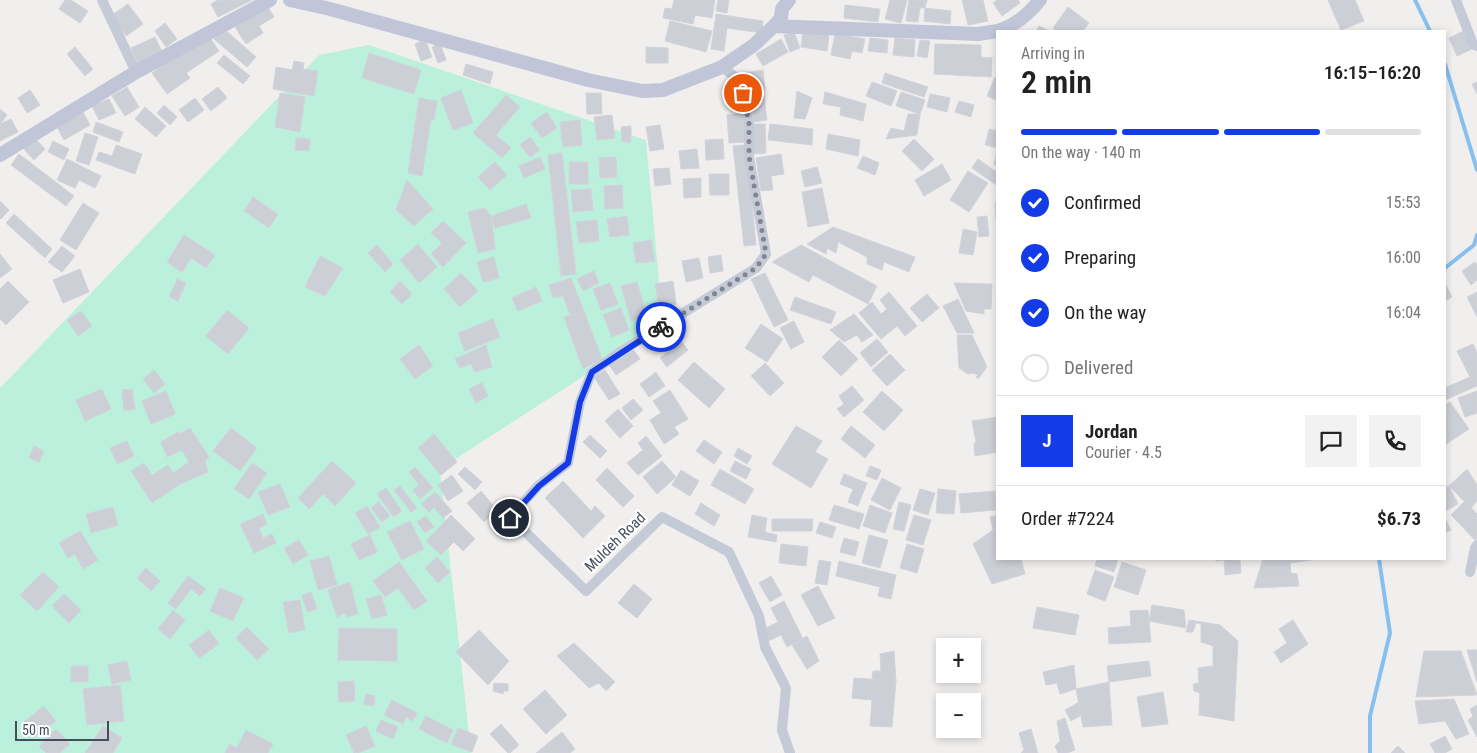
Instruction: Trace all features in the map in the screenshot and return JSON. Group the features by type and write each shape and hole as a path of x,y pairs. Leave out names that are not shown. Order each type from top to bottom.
{"street":[{"path":"102,0 136,72"},
{"path":"0,155 136,72 270,0"},
{"path":"290,0 368,19 588,80 642,91 663,90 722,67 754,45 774,26 781,18 782,9 789,0"},
{"path":"1001,30 1022,20 1040,0"},
{"path":"1456,0 1473,44 1477,46"},
{"path":"774,26 978,34 996,31"},
{"name":"Muldeh Road","path":"722,67 734,76 743,93 749,123 749,156 766,254 756,268 620,352 592,372 580,402 568,463 539,486 510,518 586,591 662,517 729,552 759,616 764,647 786,688 782,730 790,753"},
{"path":"1470,572 1477,546"}],"green space":[{"path":"369,45 646,140 663,325 440,469 471,753 0,753 0,388 319,55"}],"building":[{"path":"65,0 71,0 88,11 80,23 59,9"},
{"path":"218,0 252,0 218,17 211,4"},
{"path":"674,0 715,0 712,18 695,15 693,24 663,18 665,8 672,9"},
{"path":"718,0 729,0 727,13 716,11"},
{"path":"890,0 907,0 901,23 885,19"},
{"path":"909,0 927,0 925,8 908,7"},
{"path":"962,0 983,0 988,21 968,25"},
{"path":"997,0 1018,0 1020,3 1002,16 993,3"},
{"path":"1328,0 1355,0 1364,21 1341,30"},
{"path":"128,4 143,24 126,36 112,15"},
{"path":"845,5 880,9 878,22 844,18"},
{"path":"268,7 274,17 259,26 263,33 246,44 235,27"},
{"path":"908,7 920,8 918,22 906,21"},
{"path":"1068,7 1089,23 1084,30 1056,30 1053,28"},
{"path":"925,8 951,11 950,24 924,21"},
{"path":"716,14 763,21 762,33 727,28 724,51 711,49"},
{"path":"670,21 712,31 706,52 665,41"},
{"path":"165,23 177,39 166,47 155,31"},
{"path":"1039,26 1048,30 1037,30"},
{"path":"223,28 256,57 247,67 214,39"},
{"path":"1466,30 1474,48 1457,56 1449,38"},
{"path":"803,31 829,35 827,51 801,47"},
{"path":"794,32 800,48 790,52 784,35"},
{"path":"835,34 865,39 862,53 852,51 850,59 831,55"},
{"path":"208,35 219,51 186,73 190,78 167,94 152,73"},
{"path":"155,37 162,52 138,63 131,48"},
{"path":"870,38 888,40 887,53 868,51"},
{"path":"895,38 915,40 914,57 893,55"},
{"path":"425,39 432,57 421,61 415,44"},
{"path":"781,39 788,52 763,66 756,54"},
{"path":"920,40 930,41 927,58 917,56"},
{"path":"440,43 446,60 438,63 432,47"},
{"path":"935,44 981,45 981,57 992,58 991,77 934,74"},
{"path":"75,47 93,69 85,76 67,54"},
{"path":"646,47 668,48 668,63 646,63"},
{"path":"369,53 421,70 414,94 362,78"},
{"path":"224,55 250,76 243,84 217,63"},
{"path":"294,61 304,63 303,69 318,71 314,96 273,89 276,67 292,70"},
{"path":"466,64 493,72 490,84 463,75"},
{"path":"763,70 765,89 747,92 744,73"},
{"path":"885,73 928,87 924,97 882,83"},
{"path":"995,77 996,77 996,100 987,96"},
{"path":"872,82 897,91 891,106 866,96"},
{"path":"1477,82 1477,94 1472,84"},
{"path":"127,87 139,107 125,116 112,96"},
{"path":"218,87 227,98 211,111 202,99"},
{"path":"30,90 40,105 27,113 18,98"},
{"path":"461,90 473,123 453,130 441,98"},
{"path":"797,91 812,98 805,119 794,118"},
{"path":"825,92 866,104 863,121 840,115 841,107 823,104"},
{"path":"901,92 925,100 920,114 896,106"},
{"path":"280,93 305,97 300,132 275,127"},
{"path":"586,93 601,93 602,114 587,114"},
{"path":"930,94 950,98 947,112 927,107"},
{"path":"506,95 520,107 496,135 511,148 502,158 473,133"},
{"path":"764,96 767,120 754,122 751,98"},
{"path":"195,98 204,110 188,122 179,110"},
{"path":"419,98 437,101 434,120 431,119 422,176 408,173"},
{"path":"109,99 116,113 99,120 92,106"},
{"path":"959,101 974,105 971,117 955,112"},
{"path":"164,105 177,117 170,125 157,113"},
{"path":"145,107 166,126 156,137 135,119"},
{"path":"0,109 7,115 1,123 0,123"},
{"path":"83,112 90,125 64,140 57,127"},
{"path":"547,112 557,128 542,138 531,123"},
{"path":"744,113 747,142 729,143 727,115"},
{"path":"908,114 920,114 917,135 886,139 891,128 904,131"},
{"path":"612,115 615,138 597,140 594,117"},
{"path":"11,119 18,132 0,141 0,124"},
{"path":"580,120 582,145 563,147 560,122"},
{"path":"96,122 123,132 119,142 93,132"},
{"path":"753,124 765,124 766,153 753,154"},
{"path":"770,124 813,129 812,145 768,140"},
{"path":"660,125 664,149 650,151 646,127"},
{"path":"631,126 631,142 622,142 621,127"},
{"path":"989,129 996,131 996,148 985,145"},
{"path":"85,133 98,137 89,165 76,161"},
{"path":"828,134 860,140 858,156 826,149"},
{"path":"33,136 45,149 34,160 22,147"},
{"path":"530,137 540,150 530,157 520,145"},
{"path":"296,138 310,139 309,151 295,150"},
{"path":"723,139 724,159 706,160 705,140"},
{"path":"914,139 934,159 922,171 902,151"},
{"path":"53,141 69,149 64,160 48,152"},
{"path":"116,145 142,154 135,174 96,160 99,152 112,156"},
{"path":"746,145 756,245 744,246 733,146"},
{"path":"697,149 699,168 681,169 679,151"},
{"path":"562,153 576,274 561,276 548,155"},
{"path":"19,154 74,196 66,206 11,165"},
{"path":"781,154 784,174 771,176 773,190 761,191 756,158"},
{"path":"863,156 879,163 875,175 857,168"},
{"path":"540,157 545,169 524,178 519,166"},
{"path":"616,157 617,177 600,178 599,158"},
{"path":"67,159 101,176 95,188 79,180 75,188 57,180"},
{"path":"978,159 996,172 996,185 972,168"},
{"path":"495,162 507,175 490,190 478,177"},
{"path":"569,162 588,162 588,184 569,184"},
{"path":"942,164 951,180 924,196 915,180"},
{"path":"817,167 822,183 805,187 801,171"},
{"path":"669,168 671,184 655,186 653,169"},
{"path":"968,171 988,183 969,212 950,200"},
{"path":"709,174 729,174 729,195 710,195"},
{"path":"701,178 701,197 684,198 683,179"},
{"path":"407,180 433,209 414,226 396,210"},
{"path":"622,185 623,208 605,209 604,186"},
{"path":"822,188 829,223 808,227 802,192"},
{"path":"591,189 593,210 573,212 571,190"},
{"path":"253,197 278,214 269,228 244,211"},
{"path":"0,201 9,210 1,219 0,218"},
{"path":"83,203 99,213 76,250 60,240"},
{"path":"526,204 531,218 495,228 491,216"},
{"path":"485,208 491,216 495,249 478,253 468,212"},
{"path":"14,214 52,249 45,258 6,223"},
{"path":"627,216 629,235 610,237 607,219"},
{"path":"987,216 989,236 979,237 977,217"},
{"path":"597,220 599,241 579,243 576,222"},
{"path":"443,221 466,243 443,267 431,254 442,243 431,233"},
{"path":"833,227 915,257 909,272 884,262 882,270 867,264 867,257 838,242 836,253 827,248 826,254 807,244"},
{"path":"963,229 977,232 973,255 959,253"},
{"path":"184,235 215,255 206,268 191,258 182,272 167,262"},
{"path":"651,240 655,261 636,263 633,243"},
{"path":"418,244 437,267 419,283 400,260"},
{"path":"377,245 393,264 385,272 368,253"},
{"path":"801,245 877,286 868,304 813,275 809,282 772,262"},
{"path":"62,246 75,256 62,272 48,262"},
{"path":"0,254 12,269 0,278"},
{"path":"721,255 723,271 710,273 708,257"},
{"path":"320,256 343,268 325,296 305,287"},
{"path":"494,257 499,278 483,282 477,262"},
{"path":"699,258 703,278 686,282 682,261"},
{"path":"1475,262 1477,265 1477,280 1471,285 1462,271"},
{"path":"80,269 89,292 63,303 53,280"},
{"path":"594,271 599,283 583,291 577,279"},
{"path":"461,273 478,291 460,307 444,289"},
{"path":"765,273 788,320 774,327 751,279"},
{"path":"571,278 584,311 570,315 563,296 553,298 549,285"},
{"path":"177,279 186,283 178,301 169,297"},
{"path":"8,281 29,302 6,325 0,319 0,289"},
{"path":"400,281 412,294 402,304 390,292"},
{"path":"673,281 676,304 659,306 655,284"},
{"path":"637,282 647,317 631,321 621,286"},
{"path":"610,283 618,304 601,310 593,289"},
{"path":"954,283 992,284 991,309 984,309 984,314 966,311"},
{"path":"1446,285 1452,297 1446,300"},
{"path":"536,287 542,301 518,311 512,298"},
{"path":"889,292 917,326 905,336 897,326 881,339 859,313 872,302 881,314 887,309 880,300"},
{"path":"1477,292 1477,317 1467,297"},
{"path":"927,294 939,308 922,322 910,308"},
{"path":"795,297 836,312 831,324 790,310"},
{"path":"958,299 974,333 957,333 943,306"},
{"path":"621,308 629,330 612,337 603,315"},
{"path":"227,310 249,328 228,354 206,336"},
{"path":"81,311 92,326 78,336 67,320"},
{"path":"584,311 602,359 583,369 564,317"},
{"path":"854,314 873,335 862,342 857,335 844,342 830,330"},
{"path":"493,319 500,337 465,351 458,333"},
{"path":"794,321 804,342 791,349 780,328"},
{"path":"761,324 783,339 767,362 745,348"},
{"path":"671,328 688,350 667,367 660,358 671,349 661,335"},
{"path":"957,335 972,335 987,367 978,379 976,377 978,375 968,374 959,368"},
{"path":"877,339 888,352 871,367 860,353"},
{"path":"839,340 858,359 841,376 822,357"},
{"path":"1473,344 1477,353 1477,386 1446,400 1446,388 1470,377 1457,351"},
{"path":"419,345 433,366 415,379 400,359"},
{"path":"486,345 492,367 475,372 471,364 460,368 455,359"},
{"path":"633,349 640,359 616,375 609,365"},
{"path":"890,354 905,370 887,386 872,370"},
{"path":"694,362 725,389 709,408 678,380"},
{"path":"765,363 784,383 770,396 751,376"},
{"path":"154,370 165,384 154,393 143,379"},
{"path":"605,370 620,394 609,400 594,377"},
{"path":"656,372 665,386 649,397 640,384"},
{"path":"482,383 488,396 476,403 469,389"},
{"path":"852,386 864,400 844,417 837,409 844,404 839,396"},
{"path":"102,389 111,409 85,421 76,400"},
{"path":"132,389 135,409 124,411 122,390"},
{"path":"670,390 688,419 674,427 679,434 664,444 650,420 661,413 653,401"},
{"path":"166,391 175,414 151,424 142,401"},
{"path":"882,391 903,410 884,431 863,412"},
{"path":"1477,391 1477,413 1465,417 1458,398"},
{"path":"633,399 643,410 631,420 622,408"},
{"path":"1450,402 1469,429 1446,444 1446,404"},
{"path":"618,409 633,426 620,438 605,421"},
{"path":"996,417 996,452 975,456 974,444 976,442 972,421"},
{"path":"796,426 822,441 815,452 828,459 811,488 772,464"},
{"path":"851,426 875,445 865,458 841,439"},
{"path":"190,428 209,457 205,461 208,472 180,484 173,473 189,462 182,450 167,457 161,442 178,432 179,434"},
{"path":"231,428 257,448 240,471 213,451"},
{"path":"434,434 457,462 441,475 418,448"},
{"path":"590,435 607,451 600,458 583,442"},
{"path":"646,436 662,456 638,475 627,463 643,450 638,443"},
{"path":"704,440 722,452 714,464 696,451"},
{"path":"127,441 134,456 117,464 110,448"},
{"path":"34,446 44,451 39,462 29,458"},
{"path":"738,448 752,456 747,464 734,456"},
{"path":"332,461 356,483 335,506 323,494 309,509 298,498"},
{"path":"662,461 676,477 657,494 643,477"},
{"path":"735,461 751,469 746,479 730,471"},
{"path":"144,463 152,475 168,465 180,484 152,503 131,471"},
{"path":"252,463 267,473 249,499 234,489"},
{"path":"870,466 881,470 877,480 866,476"},
{"path":"415,467 433,488 420,499 413,490 419,485 409,472"},
{"path":"465,467 482,482 475,490 458,474"},
{"path":"607,468 634,496 623,507 596,480"},
{"path":"720,469 754,489 745,504 711,485"},
{"path":"1467,469 1477,485 1477,501 1471,508 1449,486"},
{"path":"681,470 699,481 690,496 672,485"},
{"path":"844,474 867,483 858,506 848,502 853,489 840,484"},
{"path":"452,475 463,491 448,501 438,485"},
{"path":"882,478 901,488 890,510 871,500"},
{"path":"563,481 591,511 595,506 605,516 583,538 545,498"},
{"path":"280,484 290,507 268,515 258,492"},
{"path":"400,486 417,508 411,512 394,490"},
{"path":"1449,486 1458,504 1446,510 1446,488"},
{"path":"386,488 402,511 394,517 377,494"},
{"path":"920,489 935,493 928,515 913,510"},
{"path":"938,489 956,491 954,514 936,513"},
{"path":"481,491 497,510 484,522 467,503"},
{"path":"995,491 996,510 961,513 959,494"},
{"path":"435,492 452,511 443,518 434,507 429,512 421,504"},
{"path":"1465,501 1477,514 1477,538 1475,540 1451,515"},
{"path":"379,502 390,516 382,522 371,508"},
{"path":"899,502 911,505 904,531 893,529"},
{"path":"701,503 720,515 714,526 695,514"},
{"path":"834,505 864,514 859,529 829,520"},
{"path":"870,505 892,513 885,533 863,526"},
{"path":"367,506 380,527 368,534 355,513"},
{"path":"113,507 118,525 91,533 86,514"},
{"path":"263,514 267,524 259,528 263,538 272,534 276,543 254,553 240,524"},
{"path":"451,515 475,539 463,551 454,542 441,555 426,541"},
{"path":"752,515 767,518 765,532 777,535 776,542 748,537"},
{"path":"914,515 931,520 923,545 906,540"},
{"path":"426,516 434,527 425,533 417,522"},
{"path":"996,516 996,529 993,530 990,517"},
{"path":"772,519 813,519 812,531 772,531"},
{"path":"1446,520 1451,530 1446,532"},
{"path":"410,521 424,549 402,560 387,532"},
{"path":"820,522 836,527 832,538 816,533"},
{"path":"993,530 996,531 996,560 1021,560 1025,574 992,584 973,544"},
{"path":"80,531 98,560 83,569 75,554 68,558 59,543"},
{"path":"370,535 377,552 359,560 351,544"},
{"path":"869,535 888,540 880,568 862,563"},
{"path":"844,538 859,542 855,556 840,552"},
{"path":"299,540 308,555 293,564 284,548"},
{"path":"781,544 808,547 806,566 779,563"},
{"path":"907,544 924,549 917,573 900,568"},
{"path":"329,556 337,585 318,590 310,561"},
{"path":"437,557 450,572 438,583 425,568"},
{"path":"819,560 831,562 827,585 815,583"},
{"path":"1097,560 1118,560 1114,572 1095,566"},
{"path":"1224,560 1240,560 1241,573 1225,575"},
{"path":"1263,560 1311,560 1290,563 1291,573 1297,574 1299,586 1254,588"},
{"path":"839,561 896,575 891,599 878,596 880,587 836,576"},
{"path":"399,562 427,601 414,610 398,588 385,597 373,581"},
{"path":"1122,562 1146,570 1138,595 1114,587"},
{"path":"146,568 160,581 151,591 137,578"},
{"path":"1095,570 1114,577 1105,601 1087,594"},
{"path":"43,572 59,587 37,611 20,595"},
{"path":"188,576 206,589 200,596 191,589 176,609 168,603"},
{"path":"771,576 782,595 770,602 759,583"},
{"path":"350,582 358,614 347,617 345,613 337,617 328,590"},
{"path":"634,584 652,599 637,618 618,603"},
{"path":"818,586 835,618 818,626 801,595"},
{"path":"220,588 244,598 233,621 210,611"},
{"path":"311,592 317,609 307,612 302,595"},
{"path":"64,594 81,610 69,623 52,606"},
{"path":"381,595 387,615 372,619 366,599"},
{"path":"300,600 305,630 289,633 283,602"},
{"path":"784,601 803,639 787,647 781,635 766,642 760,631 778,622 771,608"},
{"path":"1152,605 1184,610 1186,628 1149,621"},
{"path":"1037,607 1079,615 1075,635 1033,628"},
{"path":"173,610 185,620 170,639 158,629"},
{"path":"1148,610 1151,642 1109,644 1108,628 1131,626 1130,611"},
{"path":"1189,620 1220,625 1238,641 1234,721 1199,715 1200,693 1194,691 1193,684 1199,683 1198,668 1213,666 1213,646 1201,642 1201,624 1196,623 1193,632 1186,632"},
{"path":"1293,620 1308,644 1281,663 1274,652 1287,643 1279,629"},
{"path":"247,627 269,649 257,660 236,638"},
{"path":"339,628 397,629 397,661 338,660"},
{"path":"209,630 219,644 199,658 189,645"},
{"path":"479,630 509,661 488,685 456,652"},
{"path":"807,636 819,661 807,669 792,645"},
{"path":"574,643 615,682 606,691 599,683 589,688 557,656"},
{"path":"1467,650 1477,650 1477,682"},
{"path":"894,651 896,681 872,679 873,671 881,671 880,654"},
{"path":"1424,651 1461,651 1477,695 1416,697"},
{"path":"127,661 131,680 112,684 108,665"},
{"path":"1149,661 1151,676 1109,682 1107,666"},
{"path":"1074,665 1076,689 1060,694 1057,683 1046,685 1043,672"},
{"path":"71,666 88,666 88,682 71,682"},
{"path":"854,678 896,681 892,727 870,726 872,700 852,698"},
{"path":"354,681 355,701 339,702 338,682"},
{"path":"1109,682 1112,725 1083,727 1076,689"},
{"path":"494,683 508,684 508,691 504,691 503,694 493,691"},
{"path":"120,685 124,721 87,725 83,689"},
{"path":"545,690 567,715 546,734 523,709"},
{"path":"1163,692 1168,724 1142,727 1137,697"},
{"path":"366,694 375,696 374,706 364,704"},
{"path":"1454,699 1469,734 1456,739 1445,721 1419,724 1415,701"},
{"path":"392,700 417,713 413,721 406,717 403,724 384,715"},
{"path":"1081,701 1087,712 1071,721 1065,710"},
{"path":"1477,705 1477,737 1468,720 1473,716 1470,709"},
{"path":"44,706 56,721 35,737 24,722"},
{"path":"426,716 453,730 447,743 419,729"},
{"path":"1065,718 1075,750 1067,753 1058,753 1055,746 1060,741 1057,721"},
{"path":"381,720 398,727 393,739 376,731"},
{"path":"501,724 519,745 510,753 490,734"},
{"path":"103,726 122,738 113,753 85,753"},
{"path":"366,726 375,746 354,753 346,735"},
{"path":"458,728 478,736 472,752 451,744"},
{"path":"56,729 70,744 60,753 46,753 39,746"},
{"path":"1031,729 1038,753 1021,753 1024,750 1019,733"},
{"path":"246,730 273,744 268,753 225,753 230,744 237,748"},
{"path":"562,732 575,749 570,753 536,753"},
{"path":"1445,736 1452,749 1445,753 1435,753 1430,744"},
{"path":"1398,746 1405,753 1391,753"}],"waterway":[{"path":"1415,0 1430,30"},
{"path":"1446,67 1477,170"},
{"path":"1446,267 1474,245 1477,235"},
{"path":"1370,753 1370,716 1390,633 1379,560"}],"way so far":[{"path":"661,327 756,268 766,254 758,218 749,156 749,123 743,93"}],"route":[{"path":"510,518 539,486 568,463 580,402 592,372 661,327"}]}
